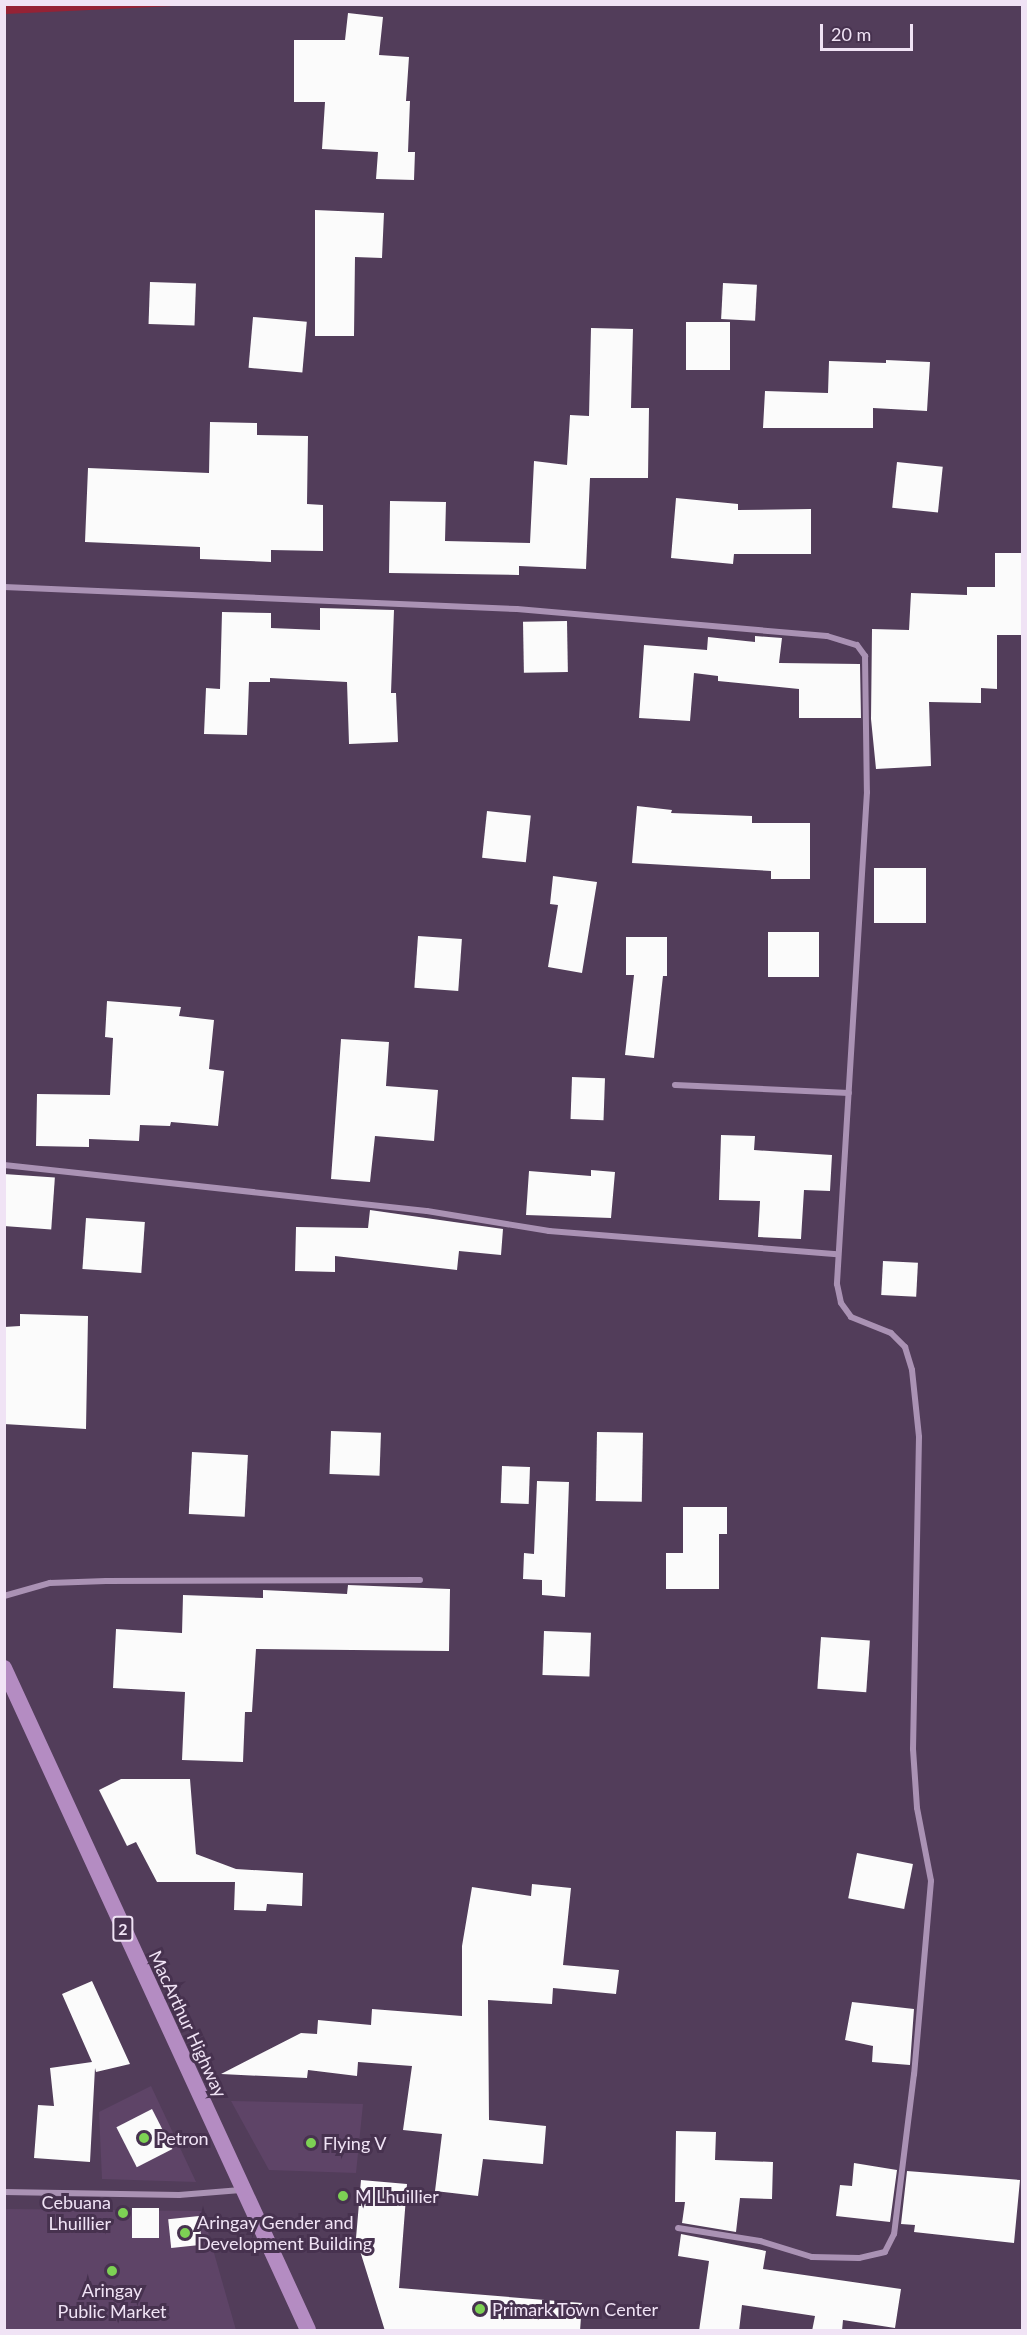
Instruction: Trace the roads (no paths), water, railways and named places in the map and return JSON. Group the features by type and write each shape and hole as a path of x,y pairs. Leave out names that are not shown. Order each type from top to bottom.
{"highway":[{"name":"MacArthur Highway","path":"4,1668 308,2331"}],"street":[{"path":"4,587 517,609 826,636 857,645 865,656 868,670 867,792 837,1254 841,1303 851,1317 891,1334 905,1347 912,1370 919,1437 913,1749 917,1808 930,1867 931,1895 894,2234 891,2246 878,2256 832,2258 678,2228"},
{"path":"675,1085 849,1092"},
{"path":"4,1165 427,1211 549,1231 837,1254"},
{"path":"4,1596 50,1583 420,1580"},
{"path":"4,2192 179,2195 244,2190"}],"place":[{"name":"Petron","path":"144,2138"},
{"name":"Flying V","path":"311,2143"},
{"name":"M Lhuillier","path":"343,2196"},
{"name":"Cebuana Lhuillier","path":"123,2213"},
{"name":"Aringay Gender and Development Building","path":"185,2233"},
{"name":"Aringay Public Market","path":"112,2271"},
{"name":"Primark Town Center","path":"480,2309"}]}
